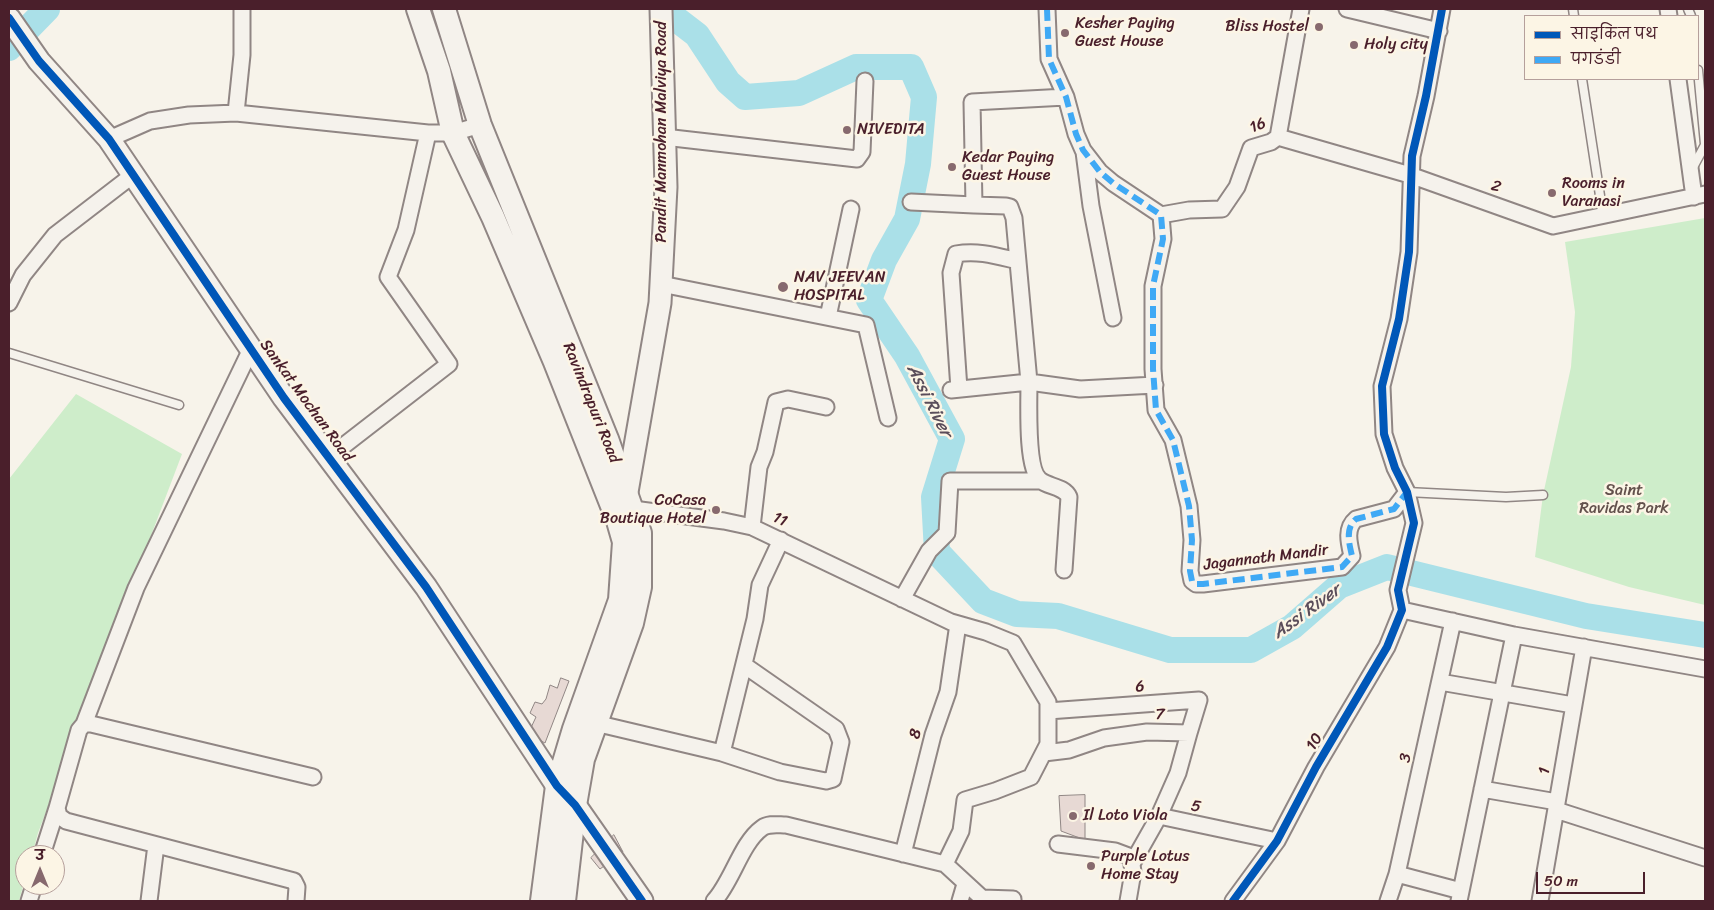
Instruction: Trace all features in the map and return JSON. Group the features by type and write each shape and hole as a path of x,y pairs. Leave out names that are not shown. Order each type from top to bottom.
{"main road":[{"name":"Ravindrapuri Road","path":"418,9 439,71 453,133 493,217 555,362 618,521 624,542 620,600 574,729 557,786 542,901"},
{"name":"Ravindrapuri Road","path":"444,9 480,125 630,501 640,533 640,587 632,623 594,722 583,759 575,805"},
{"path":"564,901 575,805"}],"street":[{"path":"236,113 242,55 242,9"},
{"path":"1047,9 1049,59 1066,97 1076,134 1083,150 1091,206 1113,318"},
{"name":"16","path":"1161,215 1189,210 1222,209 1237,188 1251,148 1271,142 1278,137 1301,9"},
{"path":"1347,9 1439,31"},
{"path":"1442,9 1412,156 1409,252 1399,319 1382,386 1384,434 1395,468 1407,492 1414,524 1411,529 1398,590 1402,610 1514,635 1705,669"},
{"name":"Pandit Manmohan Malviya Road","path":"630,501 660,303 666,187 661,15"},
{"name":"Sankat Mochan Road","path":"9,18 39,61 108,139 251,349 328,457 426,587 557,786 575,805 642,901"},
{"path":"1678,80 1691,170 1700,196"},
{"path":"664,137 857,159 862,152 865,81"},
{"path":"974,205 972,102 1066,97"},
{"path":"108,139 150,121 189,115 236,113 428,134 453,133 480,125"},
{"path":"328,457 449,364 388,277 406,230 428,134"},
{"name":"2","path":"1278,137 1410,175 1553,226 1700,196"},
{"path":"1083,150 1106,177 1161,215"},
{"path":"9,303 23,275 55,236 133,175"},
{"path":"911,202 1010,207 1014,218 1029,382 1032,468 1040,481"},
{"path":"828,317 851,209"},
{"name":"Jagannath Mandir","path":"1161,215 1163,239 1153,286 1156,410 1173,440 1189,506 1192,540 1190,571 1192,581 1196,584 1342,566 1352,556 1348,530 1351,523 1356,519 1394,509 1407,492"},
{"path":"1018,261 983,253 969,252 956,254 951,273 955,390 1029,382 1080,389 1154,385"},
{"path":"661,284 866,325 888,418"},
{"path":"45,845 79,730 84,724 136,588 251,349"},
{"path":"752,527 759,468 765,452 776,402 788,399 826,407"},
{"path":"902,599 929,551 947,533 950,481 1040,481 1065,491 1069,496 1064,570"},
{"name":"11","path":"630,501 752,527 958,624 1013,643 1048,702 1048,744 1044,753"},
{"path":"722,753 755,619 760,585 781,540"},
{"name":"10","path":"1232,901 1277,841 1316,767 1387,647 1402,610"},
{"name":"3","path":"1388,901 1397,874 1453,621"},
{"name":"8","path":"903,854 934,735 948,692 958,624"},
{"path":"1397,874 1460,896 1514,635"},
{"name":"1","path":"1540,901 1584,647"},
{"path":"594,722 722,753 780,772 826,781 833,780 836,772 840,742 836,729 744,665"},
{"path":"1440,682 1573,705"},
{"name":"6","path":"1048,711 1199,700 1189,733"},
{"path":"84,724 91,724 313,777"},
{"name":"7","path":"1044,753 1069,750 1104,738 1147,732 1189,733"},
{"path":"1128,901 1133,862 1159,816 1178,773 1189,733"},
{"path":"945,864 960,830 965,800 995,791 1030,776 1044,753"},
{"path":"1482,789 1557,806 1705,858"},
{"path":"56,808 59,816 66,821 294,881 298,887 296,901"},
{"name":"5","path":"1159,816 1277,841"},
{"path":"714,901 751,840 763,827 773,824 786,825 945,864 982,898 1013,899 1013,901"},
{"path":"1058,844 1126,853 1133,862"},
{"path":"149,901 156,845"},
{"path":"960,901 965,884"}],"lane":[{"path":"1582,80 1603,215"},
{"path":"1691,170 1705,144 1699,80"},
{"path":"9,353 178,405"},
{"path":"1407,492 1506,497 1542,495"}],"green space":[{"name":"Saint Ravidas Park","path":"1705,218 1705,605 1629,587 1535,557 1543,495 1571,367 1575,312 1565,242"},
{"path":"76,394 182,454 35,845 15,845 15,895 21,895 19,901 9,901 9,479"}],"building":[{"path":"561,678 569,681 545,743 528,734 536,717 530,713 535,702 542,704 546,699 550,685 557,688"},
{"name":"Il Loto Viola","path":"1085,795 1085,840 1061,831 1059,796"},
{"path":"614,835 623,852 600,869 591,858"}],"waterway":[{"name":"Assi River","path":"9,48 47,9"},
{"name":"Assi River","path":"663,9 697,35 728,82 745,97 799,93 856,67 911,67 924,97 918,164 907,219 884,260 869,300 907,356 952,439 934,497 937,552 983,601 1017,614 1058,616 1170,650 1251,650 1292,627 1339,586 1387,567 1586,616 1705,635"}],"marked path":[{"path":"1047,9 1049,59 1066,97 1076,134 1083,150 1100,172 1113,183 1161,215 1163,239 1153,286 1153,369 1156,410 1173,440 1189,506 1192,540 1190,571 1192,581 1196,584 1203,584 1342,567 1352,556 1349,531 1356,519 1394,509 1407,492"}],"cycle path":[{"path":"1233,901 1277,841 1316,767 1387,647 1402,610 1398,590 1414,523 1407,492 1395,468 1384,434 1382,386 1399,319 1409,252 1412,156 1426,96 1442,9"},
{"path":"9,18 39,61 109,139 284,398 426,587 557,786 575,805 642,901"}],"place":[{"name":"Bliss Hostel","path":"1319,27"},
{"name":"Kesher Paying Guest House","path":"1065,33"},
{"name":"Holy city","path":"1354,45"},
{"name":"NIVEDITA","path":"847,130"},
{"name":"Kedar Paying Guest House","path":"952,167"},
{"name":"Rooms in Varanasi","path":"1552,193"},
{"name":"NAV JEEVAN HOSPITAL","path":"783,287"},
{"name":"CoCasa Boutique Hotel","path":"716,510"},
{"name":"Il Loto Viola","path":"1073,816"},
{"name":"Purple Lotus Home Stay","path":"1091,866"}]}
